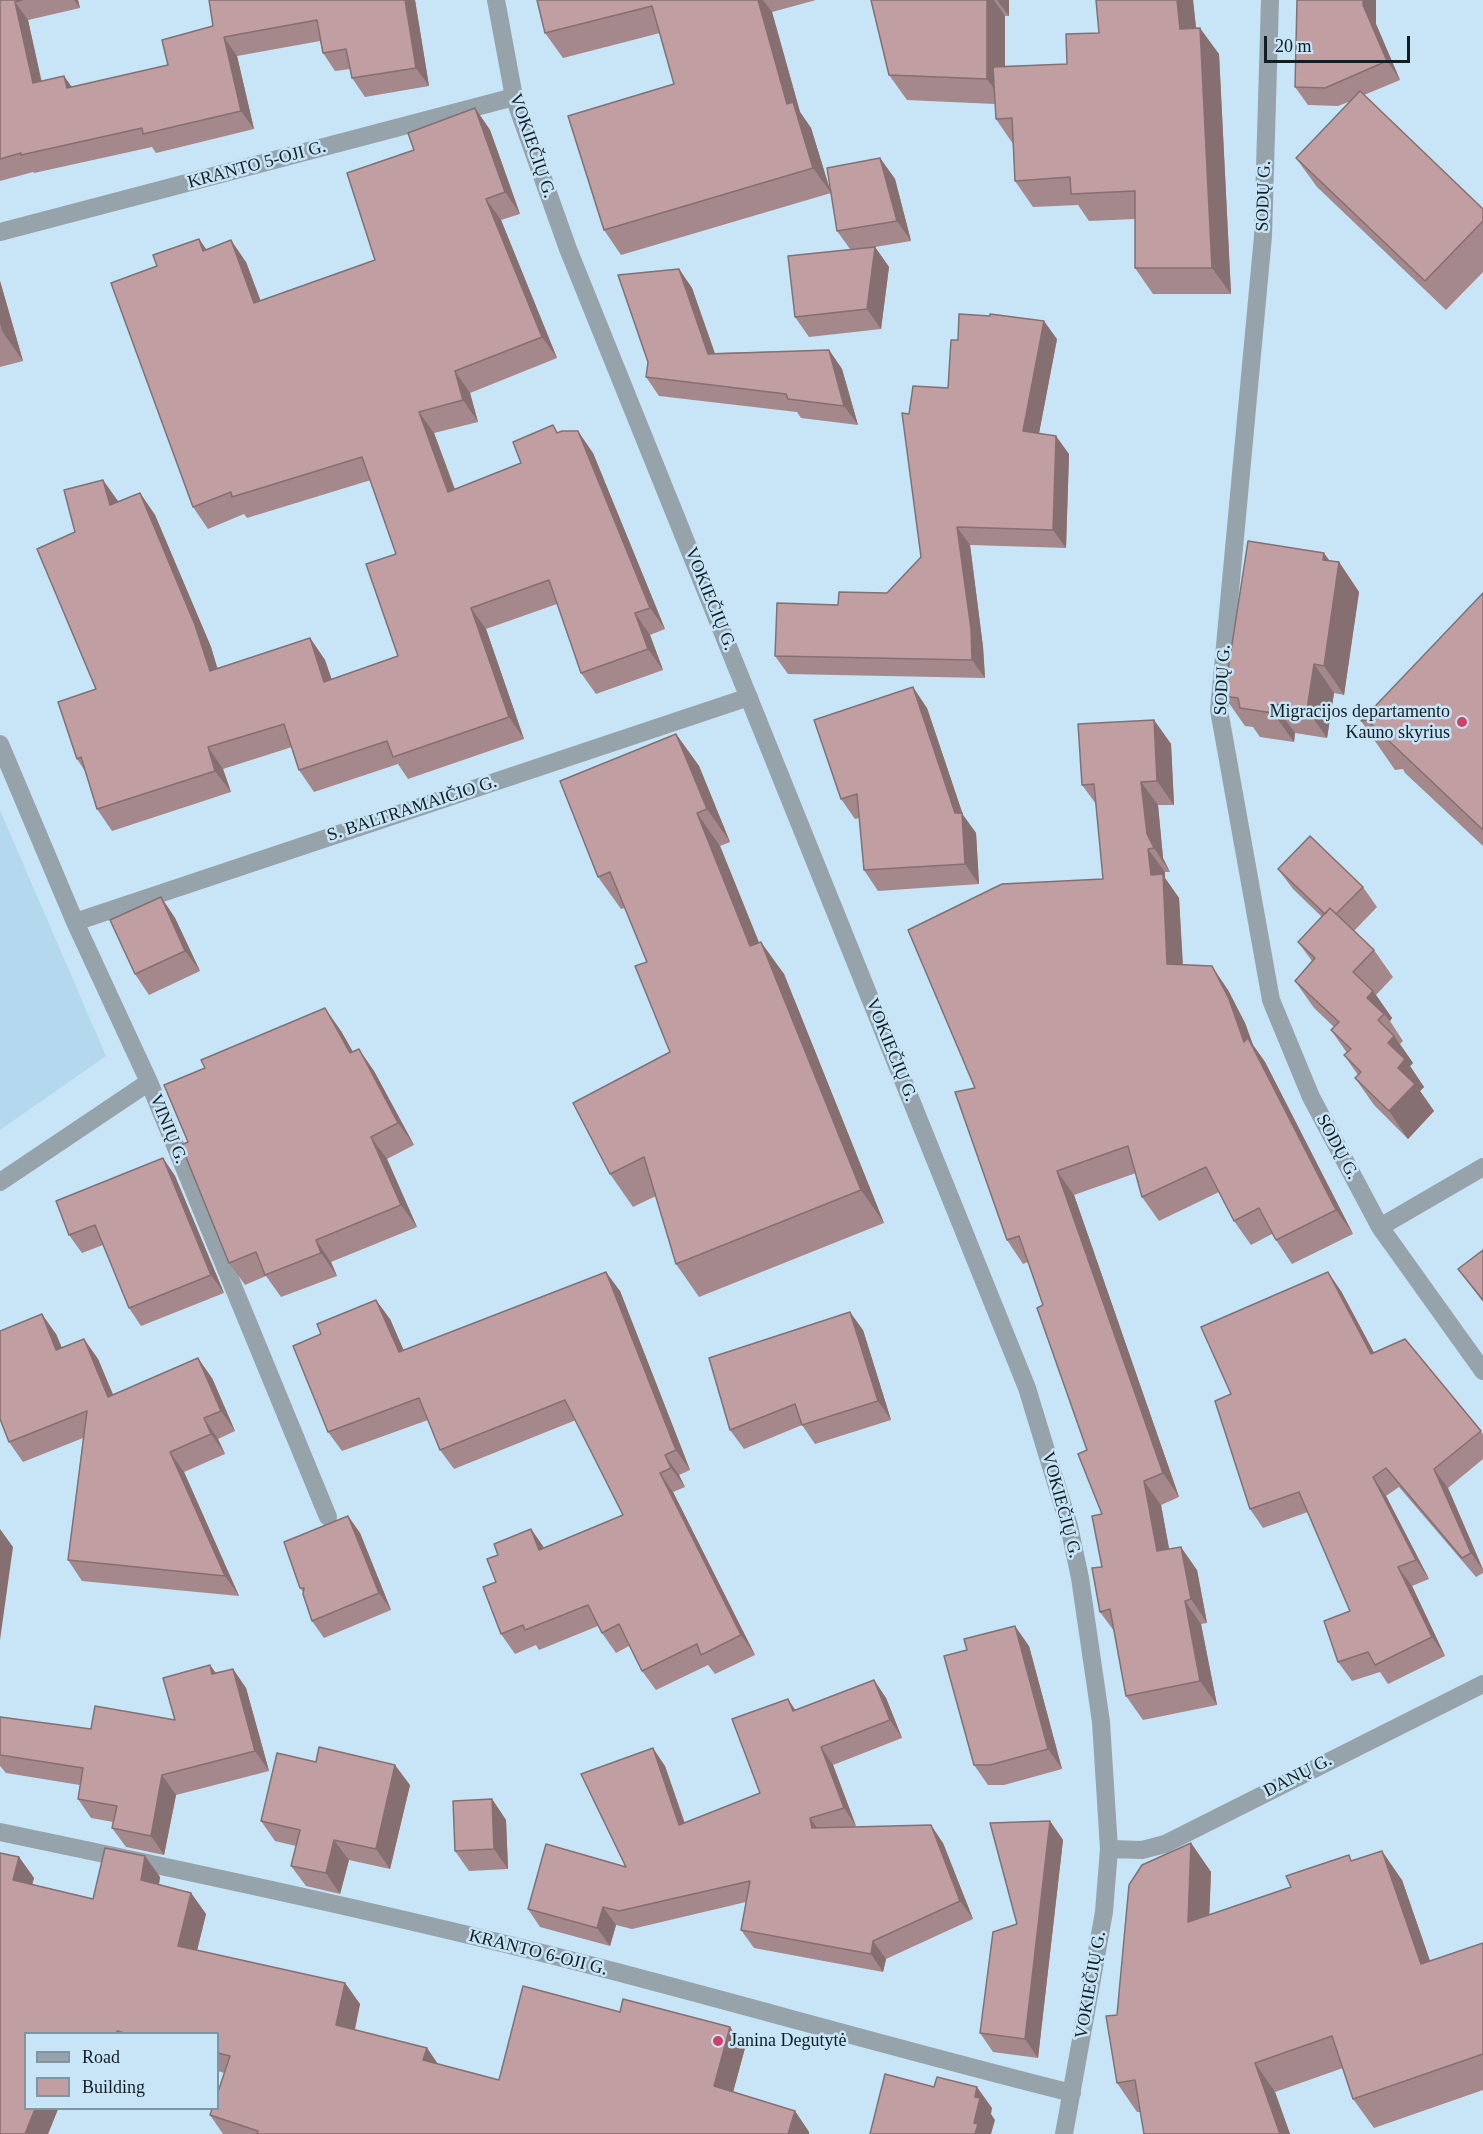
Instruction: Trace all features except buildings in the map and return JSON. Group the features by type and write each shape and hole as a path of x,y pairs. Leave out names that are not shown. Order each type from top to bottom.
{"street":[{"name":"VOKIEČIŲ G.","path":"496,0 514,98 568,249 1027,1388 1069,1526 1080,1578 1101,1722 1109,1849 1104,1912 1064,2134"},
{"name":"SODŲ G.","path":"1270,0 1263,236 1219,710 1271,1000 1311,1097 1380,1227 1483,1371"},
{"name":"KRANTO 5-OJI G.","path":"0,232 514,98"},
{"name":"S. BALTRAMAIČIO G.","path":"75,922 749,697"},
{"name":"VINIŲ G.","path":"0,744 75,922 149,1082 328,1517"},
{"path":"0,1182 149,1082"},
{"path":"1380,1227 1483,1167"},
{"name":"DANŲ G.","path":"1109,1849 1142,1850 1165,1844 1483,1684"},
{"name":"KRANTO 6-OJI G.","path":"0,1832 232,1880 603,1969 1072,2093"}],"shaded area":[{"path":"0,810 106,1056 0,1130"}],"place":[{"name":"Migracijos departamento Kauno skyrius","path":"1462,722"},
{"name":"Janina Degutytė","path":"718,2041"}]}
